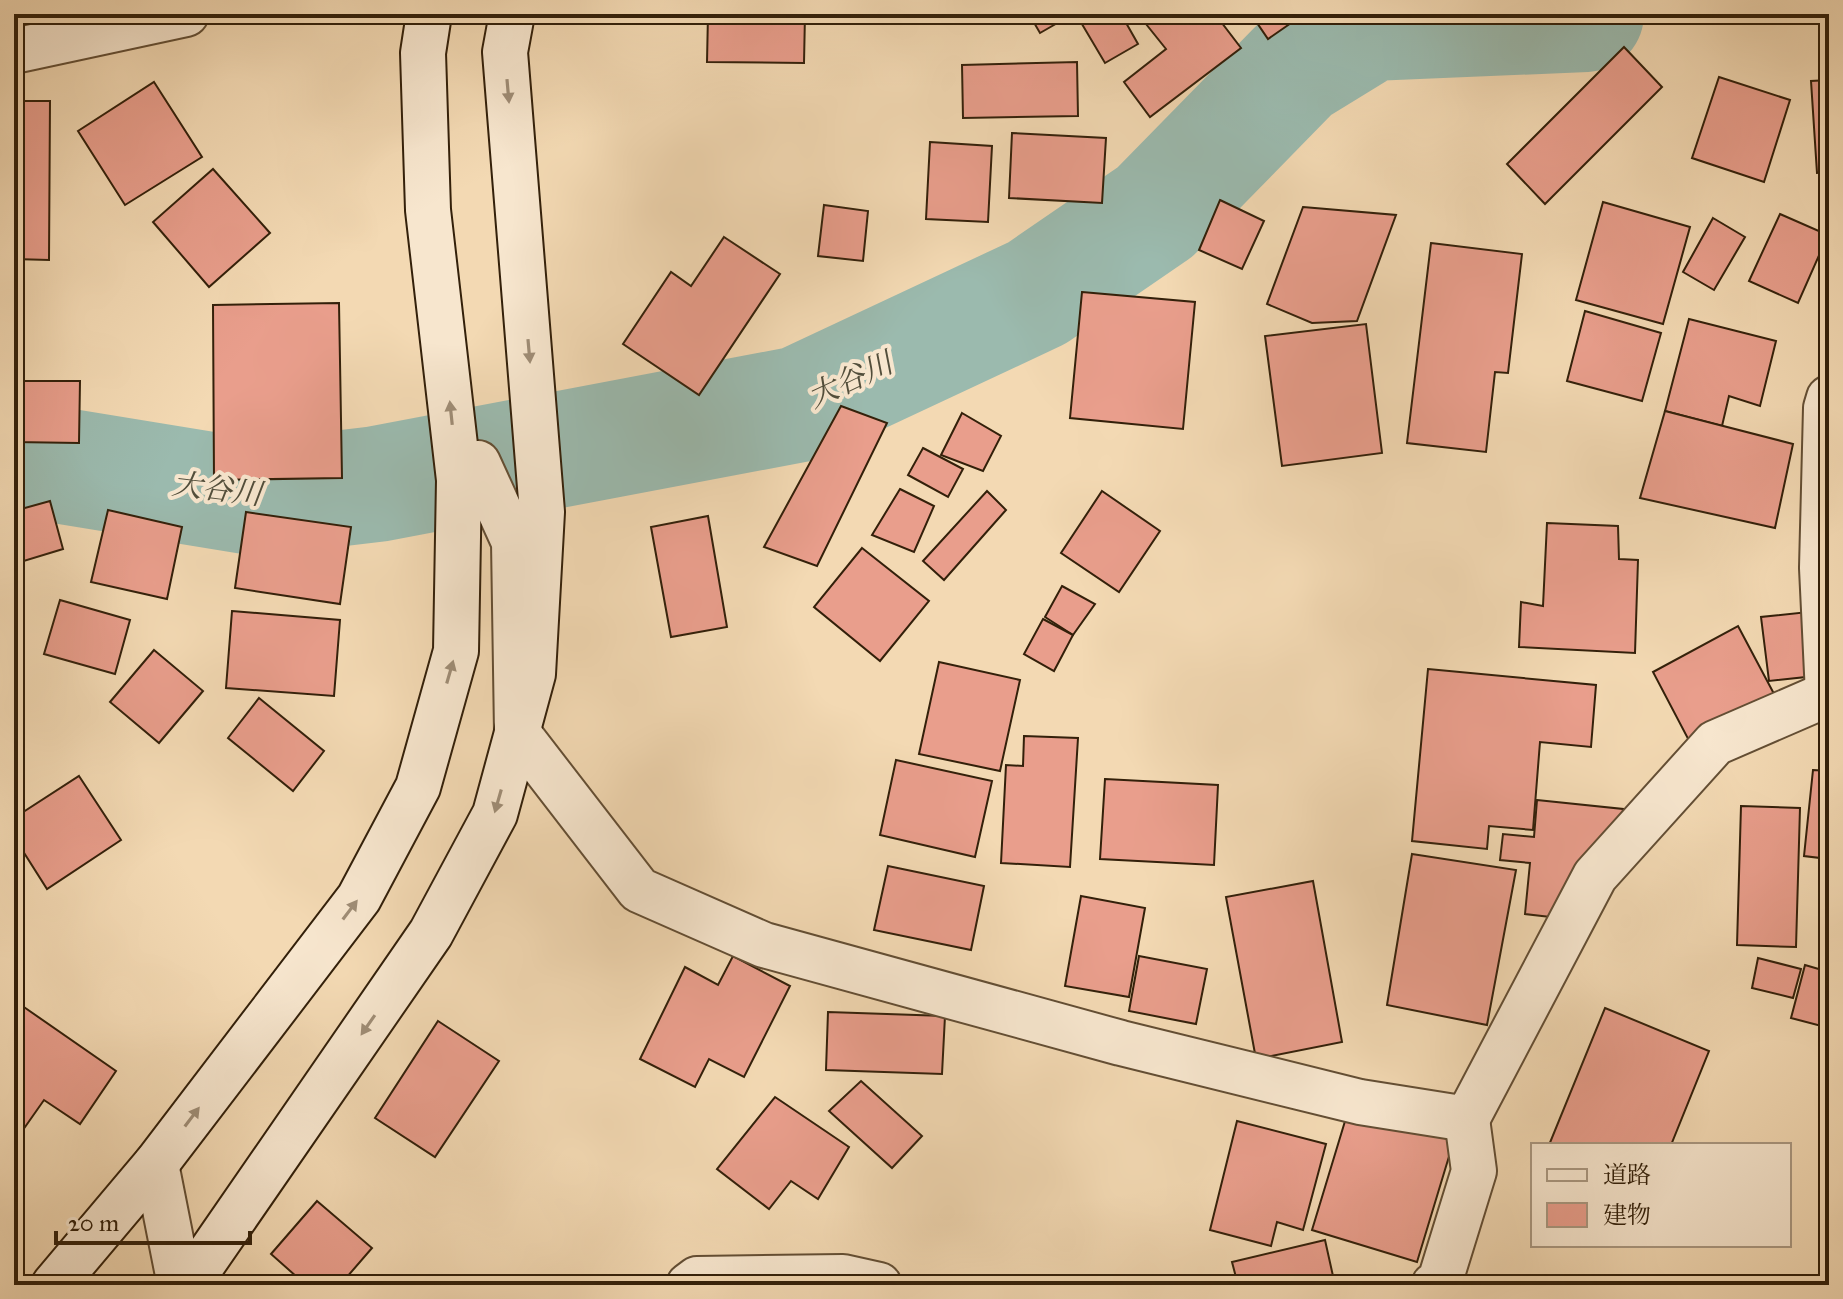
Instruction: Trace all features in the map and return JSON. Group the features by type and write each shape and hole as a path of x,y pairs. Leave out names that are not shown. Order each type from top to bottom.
{"street":[{"path":"14,51 186,14"},
{"path":"54,1285 156,1164 359,898 418,787 456,651 459,480 428,210 423,53 429,14"},
{"path":"188,1285 431,933 495,814 533,674 542,512 505,52 512,14"},
{"path":"1434,1285 1440,1281 1474,1171 1467,1119 1595,876 1715,743 1828,694 1822,568 1826,408 1829,398"},
{"path":"478,463 514,542 517,732 639,890 764,945 1121,1043 1360,1102 1467,1119"},
{"path":"156,1164 180,1285"},
{"path":"689,1285 697,1279 843,1277 879,1285"}],"building":[{"path":"708,14 805,14 804,63 707,62"},
{"path":"1029,14 1073,14 1040,33"},
{"path":"1076,14 1121,14 1138,44 1105,63"},
{"path":"1138,14 1215,14 1241,48 1150,117 1124,82 1166,49"},
{"path":"1251,14 1304,14 1268,39"},
{"path":"1624,47 1662,87 1545,204 1507,164"},
{"path":"1077,62 1078,116 963,118 962,65"},
{"path":"1719,77 1790,100 1764,182 1692,158"},
{"path":"1829,80 1829,172 1817,173 1811,81"},
{"path":"154,82 202,157 125,205 78,131"},
{"path":"14,101 50,101 49,260 14,259"},
{"path":"1012,133 1106,138 1102,203 1009,198"},
{"path":"930,142 992,146 988,222 926,219"},
{"path":"213,169 270,233 209,287 153,222"},
{"path":"1220,200 1264,221 1242,269 1199,250"},
{"path":"1603,202 1690,227 1663,324 1576,300"},
{"path":"824,205 868,211 863,261 818,256"},
{"path":"1303,207 1396,215 1357,321 1312,323 1267,304"},
{"path":"1780,214 1828,235 1798,303 1749,281"},
{"path":"1713,218 1745,237 1714,290 1683,272"},
{"path":"724,237 780,274 699,395 623,344 671,272 691,286"},
{"path":"1431,243 1522,254 1508,373 1495,372 1486,452 1407,443"},
{"path":"14,287 17,287 15,352 14,352"},
{"path":"1082,292 1195,302 1183,429 1070,418"},
{"path":"339,303 342,478 214,480 213,305"},
{"path":"1585,311 1661,333 1642,401 1567,381"},
{"path":"1689,319 1776,341 1760,406 1729,396 1722,426 1665,411"},
{"path":"1366,324 1382,453 1282,466 1265,336"},
{"path":"14,381 80,381 79,443 14,442"},
{"path":"841,406 887,423 817,566 764,547"},
{"path":"1665,411 1793,444 1775,528 1640,498"},
{"path":"962,413 1001,436 983,471 941,455"},
{"path":"923,448 963,469 948,497 908,475"},
{"path":"900,489 934,506 914,552 872,535"},
{"path":"987,491 1006,510 944,580 923,561"},
{"path":"1102,491 1160,531 1119,592 1061,553"},
{"path":"50,501 63,549 14,564 14,511"},
{"path":"108,510 182,527 167,599 91,582"},
{"path":"246,512 351,527 340,604 235,588"},
{"path":"708,516 727,627 671,637 651,527"},
{"path":"1547,523 1618,526 1619,559 1638,560 1635,653 1519,647 1521,602 1543,606"},
{"path":"862,548 929,601 880,661 814,607"},
{"path":"1062,586 1095,604 1073,635 1045,617"},
{"path":"60,600 130,620 115,674 44,654"},
{"path":"232,611 340,620 334,696 226,688"},
{"path":"1808,612 1815,676 1769,681 1761,617"},
{"path":"1043,619 1073,635 1054,671 1024,654"},
{"path":"1738,626 1781,707 1695,752 1653,672"},
{"path":"154,650 203,691 159,743 110,702"},
{"path":"939,662 1020,680 1000,771 919,754"},
{"path":"1428,669 1596,685 1591,747 1540,742 1533,830 1489,826 1487,849 1412,841"},
{"path":"259,698 324,751 293,791 228,738"},
{"path":"1024,736 1078,738 1070,867 1001,863 1006,765 1023,766"},
{"path":"896,760 992,781 975,857 880,835"},
{"path":"1813,770 1829,771 1829,859 1804,856"},
{"path":"79,776 121,840 47,889 14,837 14,818"},
{"path":"1105,779 1218,785 1214,865 1100,859"},
{"path":"1537,800 1623,809 1621,831 1559,918 1525,914 1530,863 1500,860 1503,834 1534,837"},
{"path":"1741,806 1800,808 1796,947 1737,945"},
{"path":"1412,854 1516,870 1487,1025 1387,1005"},
{"path":"888,866 984,886 971,950 874,930"},
{"path":"1313,881 1342,1042 1256,1059 1226,897"},
{"path":"1081,896 1145,908 1129,997 1065,986"},
{"path":"733,956 790,986 744,1077 709,1059 695,1087 640,1059 685,967 718,985"},
{"path":"1139,956 1207,969 1196,1024 1129,1011"},
{"path":"1758,958 1801,969 1793,998 1752,988"},
{"path":"1805,965 1829,972 1829,1028 1791,1018"},
{"path":"21,1005 116,1071 80,1124 44,1100 18,1137 14,1135 14,1016"},
{"path":"1605,1008 1709,1051 1672,1143 1550,1143"},
{"path":"828,1012 945,1016 942,1074 826,1070"},
{"path":"438,1021 499,1061 435,1157 375,1118"},
{"path":"861,1081 922,1136 892,1168 829,1111"},
{"path":"775,1097 849,1147 818,1199 791,1181 769,1209 717,1169"},
{"path":"1349,1108 1454,1140 1417,1262 1312,1230"},
{"path":"1237,1121 1326,1144 1303,1230 1277,1222 1271,1246 1210,1230"},
{"path":"317,1201 372,1248 340,1285 306,1285 271,1254"},
{"path":"1325,1240 1335,1285 1238,1285 1232,1262"}],"waterway":[{"name":"大谷川","path":"14,458 259,498 377,484 800,404 1037,293 1155,212 1295,69 1370,23 1586,14"}]}
